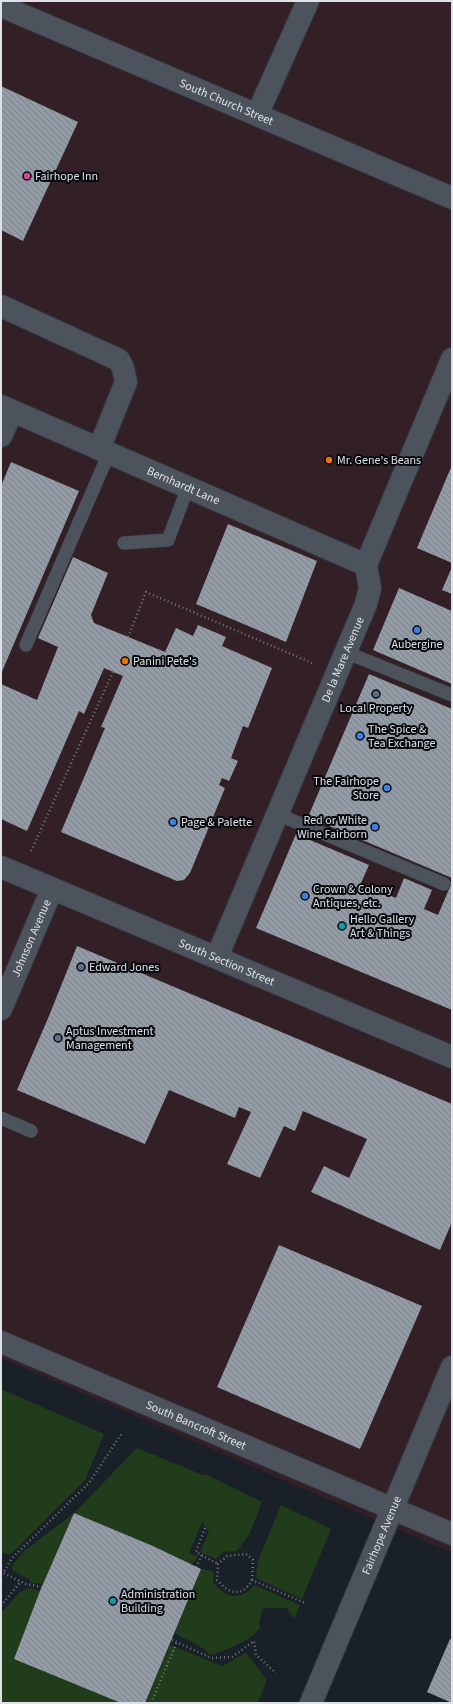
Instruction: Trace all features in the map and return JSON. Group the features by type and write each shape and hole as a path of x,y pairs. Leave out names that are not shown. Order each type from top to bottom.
{"street":[{"path":"257,115 308,1"},
{"name":"South Church Street","path":"1,6 452,198"},
{"path":"1,306 119,360 123,368 126,382 104,451"},
{"path":"366,565 452,359"},
{"path":"1,436 6,408"},
{"name":"Bernhardt Lane","path":"6,408 366,565"},
{"name":"De la Mare Avenue","path":"217,957 366,604 370,588 366,565"},
{"name":"South Section Street","path":"11,872 217,957 452,1057"},
{"name":"Johnson Avenue","path":"1,1009 52,889"},
{"name":"South Bancroft Street","path":"1,1342 452,1534"},
{"name":"Fairhope Avenue","path":"311,1703 391,1508 452,1367"}],"lane":[{"path":"26,645 104,451"},
{"path":"124,543 168,540 188,487"},
{"path":"346,652 452,695"},
{"path":"277,814 444,884"},
{"path":"1,1118 32,1131"}],"path":[{"path":"128,637 146,592 336,674"},
{"path":"11,872 113,672"},
{"path":"42,1587 21,1581 3,1573 12,1558 89,1483 122,1433"},
{"path":"205,1528 196,1552 218,1564"},
{"path":"246,1554 253,1560 252,1580 248,1588 238,1592 226,1589 217,1580 218,1564 227,1556 246,1554"},
{"path":"196,1567 202,1555"},
{"path":"252,1580 305,1603"},
{"path":"1,1606 21,1581"},
{"path":"172,1640 211,1658 232,1657 254,1641 256,1655 276,1673"},
{"path":"151,1703 177,1642"}],"shaded area":[{"path":"1,1 452,1 452,1553 1,1358"}],"green space":[{"path":"1,1389 104,1434 85,1480 11,1554 1,1553"},
{"path":"137,1448 203,1475 207,1475 262,1502 250,1533 237,1551 223,1552 216,1559 200,1552 209,1532 202,1522 189,1553 198,1556 191,1565 153,1546 74,1513"},
{"path":"281,1505 331,1529 302,1599 256,1578 258,1561"},
{"path":"74,1513 43,1584 31,1583 29,1579 13,1571 12,1566 23,1552"},
{"path":"201,1569 213,1571 213,1582 217,1587 222,1592 233,1596 244,1594 254,1585 300,1605 294,1619 287,1608 263,1608 259,1623 260,1627 257,1632 245,1641 210,1655 203,1648 175,1633"},
{"path":"30,1588 40,1591 121,1703 1,1703 1,1613 20,1592"},
{"path":"170,1645 222,1666 246,1653 267,1680 258,1703 145,1703"}],"building":[{"name":"Fairhope Inn","path":"1,86 78,122 23,241 1,230"},
{"path":"11,462 79,491 1,674 1,486"},
{"path":"452,465 452,563 417,548"},
{"path":"228,524 317,561 286,642 196,604"},
{"path":"73,557 108,573 91,615 94,623 165,652 176,628 193,636 198,625 226,637 222,646 272,668 248,728 243,726 231,758 238,761 229,781 222,778 219,785 225,788 190,873 184,880 177,881 61,832 105,728 101,727 123,676 104,668 84,714 79,711 27,831 1,819 1,684 37,700 58,647 38,638"},
{"path":"452,567 452,594 442,590"},
{"name":"Aubergine","path":"399,588 452,611 452,684 373,650"},
{"path":"369,674 452,709 452,878 308,817"},
{"path":"296,834 369,865 361,883 396,898 404,878 432,890 424,909 438,915 452,882 452,1010 256,928"},
{"path":"77,946 452,1104 452,1222 440,1250 311,1192 324,1166 349,1178 367,1139 303,1111 295,1131 284,1126 260,1178 227,1164 251,1112 239,1107 235,1118 169,1090 145,1144 17,1090"},
{"path":"279,1245 422,1306 360,1449 217,1387"},
{"name":"Administration Building","path":"74,1513 153,1546 201,1569 145,1703 121,1703 14,1659 40,1591"},
{"path":"450,1639 452,1640 452,1703 427,1692"}],"place":[{"name":"Fairhope Inn","path":"27,176"},
{"name":"Mr. Gene's Beans","path":"329,460"},
{"name":"Aubergine","path":"417,630"},
{"name":"Panini Pete's","path":"125,661"},
{"name":"Local Property","path":"376,694"},
{"name":"The Spice & Tea Exchange","path":"360,736"},
{"name":"The Fairhope Store","path":"387,788"},
{"name":"Page & Palette","path":"173,822"},
{"name":"Red or White Wine Fairborn","path":"375,827"},
{"name":"Crown & Colony Antiques, etc.","path":"305,896"},
{"name":"Hello Gallery Art & Things","path":"342,926"},
{"name":"Edward Jones","path":"81,967"},
{"name":"Aptus Investment Management","path":"58,1038"},
{"name":"Administration Building","path":"113,1601"}]}
